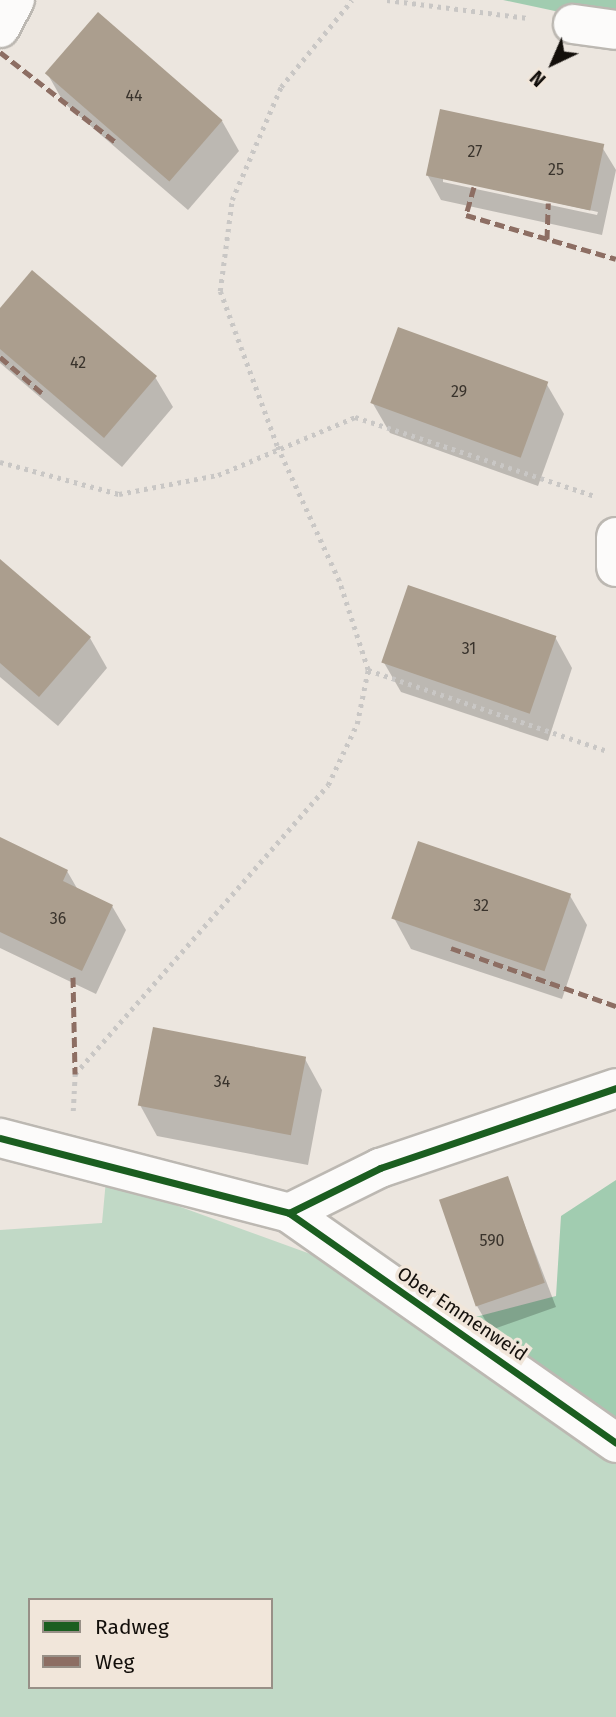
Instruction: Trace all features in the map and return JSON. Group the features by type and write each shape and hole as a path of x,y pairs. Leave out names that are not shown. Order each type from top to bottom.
{"street":[{"path":"0,28 15,0"},
{"path":"573,24 616,30"},
{"path":"616,537 616,566"},
{"path":"289,1213 380,1168 616,1088"},
{"name":"Ober Emmenweid","path":"0,1138 71,1153 289,1213 616,1443"}],"path":[{"path":"71,1153 75,1074 328,785 344,760 368,670 339,581 277,446 220,291 232,201 281,87 352,0"},
{"path":"387,0 573,24"},
{"path":"0,462 120,494 218,475 277,446 355,417 598,497"},
{"path":"368,670 605,750"}],"green space":[{"path":"503,0 616,0 616,24"},
{"path":"106,1180 316,1256 616,1458 616,1717 0,1717 0,1230 102,1223"},
{"path":"616,1180 616,1425 460,1321 556,1296 561,1216"}],"building":[{"path":"98,12 223,120 169,181 45,73"},
{"path":"440,109 604,144 590,210 426,176"},
{"path":"32,270 157,376 104,438 0,349 0,308"},
{"path":"398,327 548,382 521,458 370,403"},
{"path":"0,559 91,637 39,697 0,663"},
{"path":"408,585 556,636 530,714 381,663"},
{"path":"0,837 68,870 63,881 113,905 82,971 0,932"},
{"path":"418,841 571,894 544,971 391,919"},
{"path":"153,1027 306,1057 291,1135 138,1106"},
{"path":"508,1176 545,1283 476,1307 439,1200"}],"marked path":[{"path":"0,52 117,143"},
{"path":"474,187 466,215 616,259"},
{"path":"547,239 548,203"},
{"path":"0,357 42,393"},
{"path":"451,948 616,1006"},
{"path":"73,977 75,1074"}],"cycle path":[{"path":"289,1213 380,1168 616,1088"},
{"path":"0,1138 289,1213 616,1443"}]}
